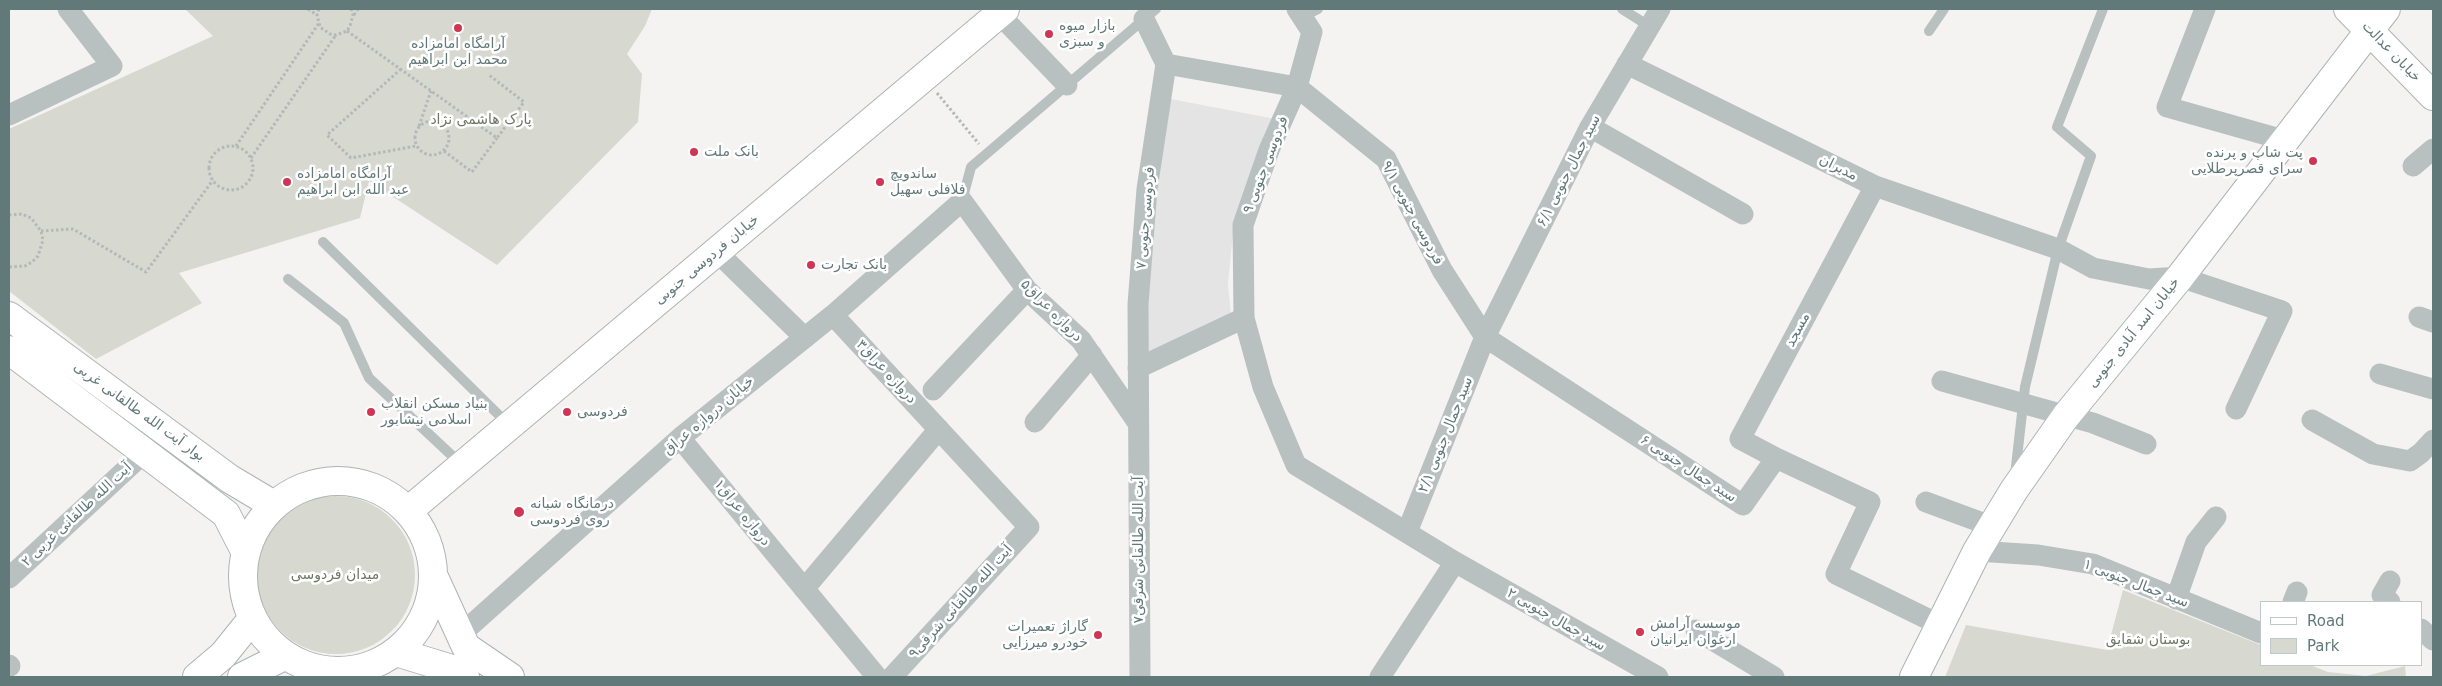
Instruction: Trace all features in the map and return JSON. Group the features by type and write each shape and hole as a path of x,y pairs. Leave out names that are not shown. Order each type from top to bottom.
{"main road":[{"name":"خیابان عدالت","path":"2348,9 2433,96"},
{"name":"خیابان اسد آبادی جنوبی","path":"1914,677 1938,624 1977,551 2014,490 2066,416 2180,277 2386,9"},
{"name":"خیابان فردوسی جنوبی","path":"408,511 1002,11"},
{"name":"بوار آیت الله طالقانی غربی","path":"9,316 240,486 272,504"},
{"name":"بوار آیت الله طالقانی غربی","path":"9,350 226,514 245,551"},
{"path":"342,480 367,485 389,495 408,511 422,531 431,553 434,578 431,599 423,619 411,637 396,652 360,673 335,672 309,667 284,656 266,639 252,619 244,597 242,574 245,551 256,526 272,504 294,491 317,483 342,480"},
{"path":"434,578 466,647 510,677"},
{"path":"198,677 223,655 252,619"},
{"path":"396,652 456,670 465,677"},
{"path":"242,677 284,656"}],"street":[{"path":"9,115 112,66 68,9"},
{"path":"2205,9 2168,107 2284,140"},
{"path":"1002,11 1067,85"},
{"name":"فردوسی جنوبی ۹","path":"1306,11 1312,32 1297,87 1269,150 1243,225 1244,318 1264,388 1296,464 1455,562"},
{"path":"1150,14 1166,64 1297,87"},
{"name":"سید جمال جنوبی ۶/۱","path":"1485,337 1590,127 1654,18"},
{"name":"فردوسی جنوبی ۷","path":"1138,423 1138,304 1148,189 1166,64"},
{"name":"مدیران","path":"1627,64 1875,186 2058,250 2093,268 2149,279 2180,277"},
{"name":"فردوسی جنوبی ۹/۱","path":"1297,87 1386,159 1442,270 1485,337"},
{"path":"1590,127 1743,214"},
{"path":"2413,166 2433,149"},
{"name":"مسجد","path":"1776,458 1740,439 1875,186"},
{"name":"دروازه عراق۵","path":"962,201 1027,290 1081,340 1138,423"},
{"name":"خیابان دروازه عراق","path":"460,635 680,438 833,315 962,201"},
{"path":"717,252 805,338"},
{"path":"2180,277 2282,311 2236,409"},
{"path":"932,390 1027,290"},
{"name":"دروازه عراق۳","path":"833,315 1030,527"},
{"path":"1138,368 1244,318"},
{"name":"سید جمال جنوبی ۶","path":"1485,337 1743,505 1776,458"},
{"name":"سید جمال جنوبی ۲/۱","path":"1407,532 1485,337"},
{"path":"1035,422 1092,356"},
{"path":"2380,374 2433,389"},
{"path":"1942,382 2093,423 2146,444"},
{"path":"2312,420 2373,454 2410,461 2421,453 2433,440"},
{"name":"آیت الله طالقانی شرقی۷","path":"1138,423 1140,677"},
{"path":"804,589 939,429"},
{"name":"دروازه عراق۱","path":"680,438 876,677"},
{"name":"آیت الله طالقانی غربی ۲","path":"9,578 145,452"},
{"path":"1776,458 1870,502 1836,574 1938,624"},
{"path":"1926,502 1992,526"},
{"path":"2176,599 2196,542 2216,517"},
{"name":"آیت الله طالقانی شرقی۹","path":"892,677 1030,527"},
{"name":"سید جمال جنوبی ۱","path":"1977,551 2038,555 2093,564 2260,633"},
{"path":"1380,677 1455,562"},
{"name":"سید جمال جنوبی ۲","path":"1455,562 1658,677"},
{"path":"1696,630 1774,677"},
{"path":"2422,630 2433,640"}],"lane":[{"path":"1622,9 1654,18"},
{"path":"1929,30 1944,9"},
{"path":"2014,490 2025,388 2058,250 2091,156 2057,127 2103,9"},
{"path":"962,201 971,167 1150,14"},
{"path":"323,242 510,426"},
{"path":"288,279 344,323 369,378 463,465"}],"path":[{"path":"308,9 317,15"},
{"path":"319,9 317,15 324,31 336,35"},
{"path":"351,9 353,15"},
{"path":"251,158 336,35 346,31 350,26 353,15 358,9"},
{"path":"236,146 319,23"},
{"path":"346,31 497,138"},
{"path":"401,70 327,135 351,158 416,146"},
{"path":"444,151 472,172 524,102 488,75"},
{"path":"924,77 987,154"},
{"path":"418,129 427,122 433,121 444,126 449,136 448,146 440,154 429,156 416,146 415,134 431,91"},
{"path":"236,146 251,158 253,172 246,185 232,190 218,186 213,180 210,173 211,159 222,148 236,146"},
{"path":"41,231 73,229 146,272 213,180"},
{"path":"9,215 22,214 30,218 41,231 42,248 38,256 25,266 9,267"}],"shaded area":[{"path":"1166,98 1275,119 1233,233 1228,284 1231,316 1144,355 1147,269"}],"green space":[{"name":"پارک هاشمی نژاد","path":"185,9 652,9 645,26 627,54 642,74 638,122 497,265 369,181 360,218 179,273 202,303 96,359 9,291 9,129 213,36"},
{"path":"9,329 220,484 217,488 9,336"},
{"name":"میدان فردوسی","path":"336,496 366,502 392,519 409,545 415,575 409,605 392,631 366,648 336,654 306,648 280,631 263,605 257,575 263,545 280,519 306,502"},
{"name":"بوستان شقایق","path":"2123,590 2260,645 2260,666 2313,666 2328,672 2366,676 2405,666 2406,677 1945,677 1966,625 2107,650"}],"place":[{"name":"آرامگاه امامزاده محمد ابن ابراهیم","path":"458,28"},
{"name":"بازار میوه و سبزی","path":"1049,34"},
{"name":"بانک ملت","path":"694,152"},
{"name":"پت شاپ و پرنده سرای قصرپرطلایی","path":"2313,161"},
{"name":"آرامگاه امامزاده عبد الله ابن ابراهیم","path":"287,182"},
{"name":"ساندویچ فلافلی سهیل","path":"880,182"},
{"name":"بانک تجارت","path":"811,265"},
{"name":"بنیاد مسکن انقلاب اسلامی نیشابور","path":"371,412"},
{"name":"فردوسی","path":"567,412"},
{"name":"درمانگاه شبانه روی فردوسی","path":"519,512"},
{"name":"موسسه آرامش ارغوان ایرانیان","path":"1640,632"},
{"name":"گاراژ تعمیرات خودرو میرزایی","path":"1098,635"}]}
